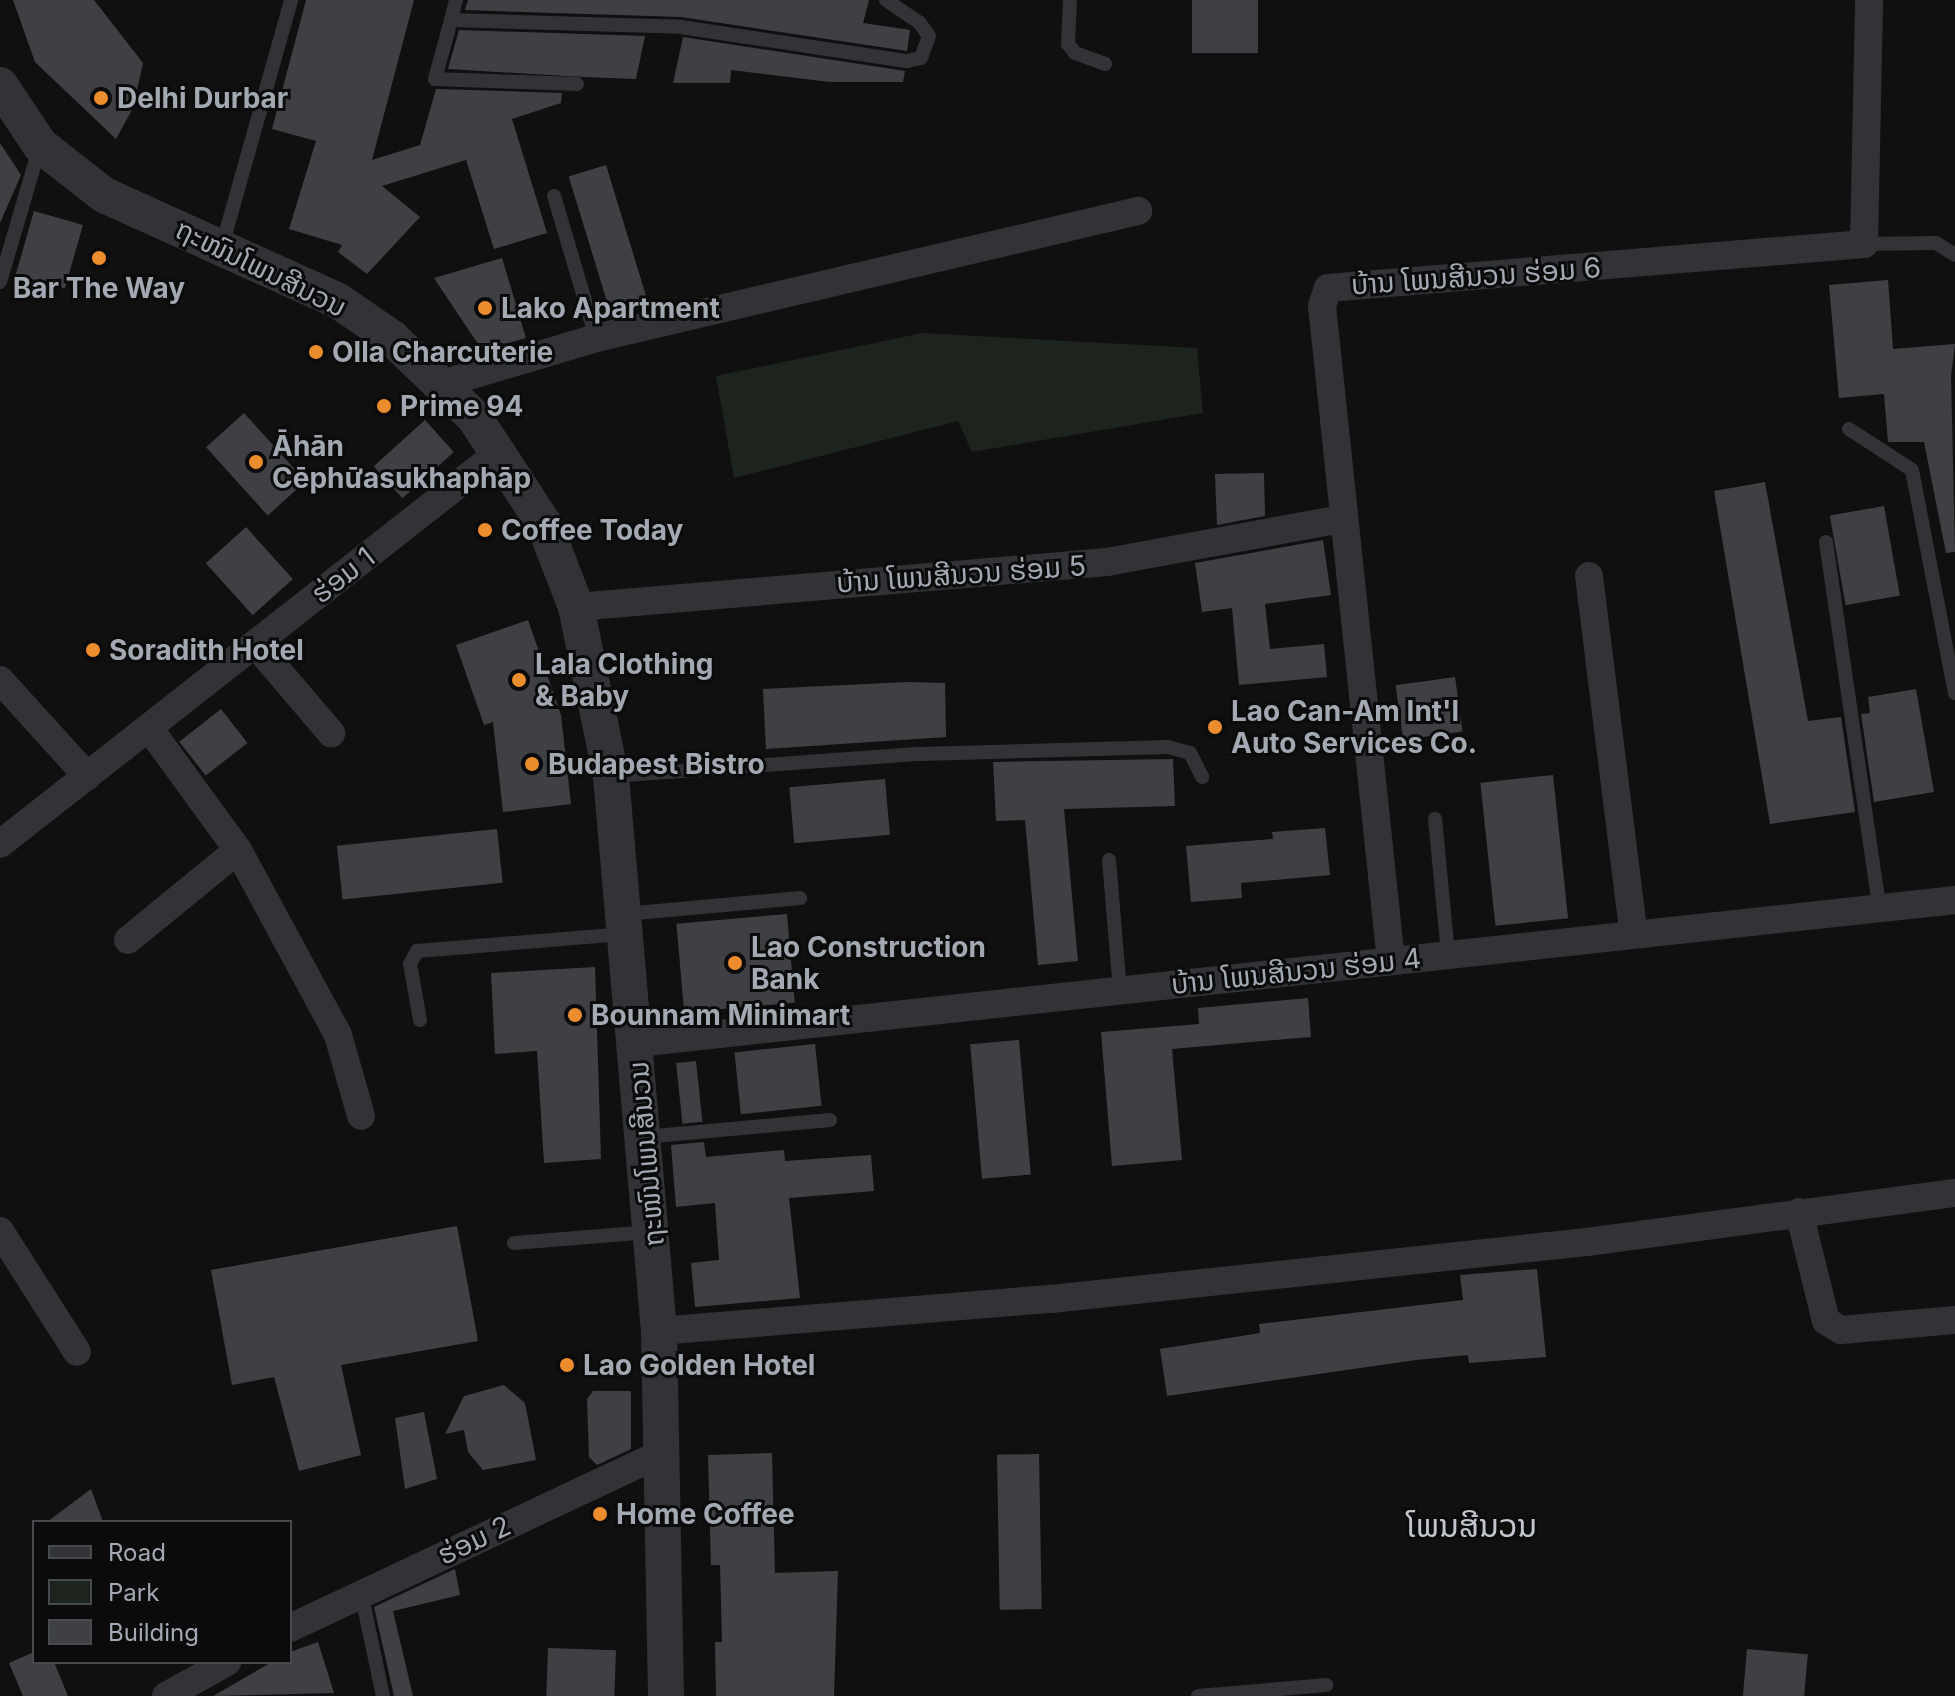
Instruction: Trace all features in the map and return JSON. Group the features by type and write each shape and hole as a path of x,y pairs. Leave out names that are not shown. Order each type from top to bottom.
{"street":[{"path":"1864,244 1869,0"},
{"name":"ຖະໜົນໂພນສີນວນ","path":"0,85 40,145 104,195 337,300 392,338 474,417 544,524 576,607 611,776 637,1043 659,1331 666,1696"},
{"path":"442,384 596,338 1138,211"},
{"name":"ບ້ານ ໂພນສີນວນ ຮ່ອມ 6","path":"1391,961 1342,519 1322,306 1328,288 1864,244"},
{"name":"ຮ່ອມ 1","path":"0,844 497,454"},
{"name":"ບ້ານ ໂພນສີນວນ ຮ່ອມ 5","path":"576,607 1107,562 1342,519"},
{"path":"1589,576 1633,931"},
{"path":"256,645 331,733"},
{"path":"0,680 87,776"},
{"path":"149,728 238,850 338,1035 361,1116"},
{"path":"128,940 238,850"},
{"name":"ບ້ານ ໂພນສີນວນ ຮ່ອມ 4","path":"637,1043 1391,961 1633,931 1955,900"},
{"path":"659,1331 1083,1295 1587,1242 1955,1193"},
{"path":"1799,1212 1826,1321 1841,1330 1955,1320"},
{"path":"0,1231 77,1352"},
{"name":"ຮ່ອມ 2","path":"292,1627 361,1591 660,1454"},
{"path":"166,1696 222,1664"}],"lane":[{"path":"221,247 291,0"},
{"path":"456,0 435,79 577,84"},
{"path":"451,20 681,27 907,61 921,58 929,36 920,23 886,0"},
{"path":"1070,0 1068,44 1075,53 1105,64"},
{"path":"0,282 40,145"},
{"path":"554,196 596,338"},
{"path":"1864,244 1936,243 1955,255"},
{"path":"1849,429 1912,470 1955,693"},
{"path":"1826,542 1879,906"},
{"path":"611,776 920,754 1168,747 1190,753 1202,777"},
{"path":"1435,819 1448,954"},
{"path":"1109,860 1120,990"},
{"path":"420,1020 410,964 417,951 800,898"},
{"path":"644,1137 830,1120"},
{"path":"514,1243 652,1232"},
{"path":"361,1591 383,1696"},
{"path":"1198,1696 1327,1685"}],"green space":[{"path":"922,333 1197,348 1203,413 972,452 958,421 734,478 716,376"}],"building":[{"path":"13,0 94,0 143,63 133,108 116,139 35,62"},
{"path":"306,0 414,0 372,160 420,145 436,89 562,93 561,103 512,119 547,233 494,249 466,160 382,186 420,217 367,274 338,252 342,245 289,229 316,141 272,129"},
{"path":"468,0 869,0 863,23 910,30 907,51 681,17 465,10"},
{"path":"1192,0 1258,0 1258,53 1192,53"},
{"path":"459,30 645,36 636,79 448,69"},
{"path":"683,37 905,71 903,82 830,82 731,70 730,83 673,83"},
{"path":"0,143 21,175 0,223"},
{"path":"606,165 648,302 611,313 569,176"},
{"path":"34,211 83,225 65,289 16,274"},
{"name":"Lako Apartment","path":"502,258 526,338 482,350 434,278"},
{"path":"1888,280 1893,349 1955,344 1951,376 1955,552 1946,553 1924,442 1888,442 1884,394 1839,398 1829,285"},
{"path":"244,413 306,481 268,515 206,447"},
{"path":"425,420 454,452 402,498 374,466"},
{"path":"1264,473 1265,516 1217,525 1215,474"},
{"path":"1765,482 1808,721 1841,717 1855,812 1770,824 1714,491"},
{"path":"1884,506 1900,596 1846,605 1830,516"},
{"path":"246,527 293,579 253,615 206,563"},
{"path":"1323,540 1331,595 1265,604 1270,649 1324,644 1327,677 1239,685 1232,608 1202,612 1195,563"},
{"path":"528,620 561,715 571,804 503,812 493,722 484,725 456,645"},
{"path":"1455,677 1463,731 1403,740 1396,685"},
{"path":"945,683 946,737 766,749 763,689"},
{"path":"1916,689 1934,792 1874,802 1861,714 1870,713 1868,697"},
{"path":"221,709 247,743 206,776 179,742"},
{"path":"1173,759 1175,806 1064,809 1078,961 1038,965 1025,820 996,821 993,762"},
{"path":"1553,775 1568,918 1495,926 1480,783"},
{"path":"885,779 890,835 794,843 789,787"},
{"path":"1325,828 1330,875 1241,883 1242,898 1191,902 1186,846 1273,839 1272,832"},
{"path":"497,829 503,883 343,900 337,846"},
{"name":"Lao Construction Bank","path":"787,914 795,1003 684,1012 676,924"},
{"path":"595,967 601,1159 544,1163 537,1051 495,1054 491,973"},
{"path":"1308,998 1311,1037 1172,1049 1182,1160 1112,1166 1101,1032 1199,1024 1198,1008"},
{"path":"1019,1040 1031,1174 982,1179 970,1044"},
{"path":"815,1044 821,1106 741,1114 734,1052"},
{"path":"696,1061 702,1122 682,1124 676,1063"},
{"path":"704,1142 706,1157 784,1150 785,1161 871,1155 874,1191 789,1198 800,1298 695,1307 691,1263 719,1260 715,1203 676,1207 671,1145"},
{"path":"457,1226 478,1341 341,1365 361,1455 299,1471 274,1377 232,1385 211,1270"},
{"path":"1537,1269 1546,1357 1469,1363 1468,1355 1416,1360 1167,1396 1160,1349 1260,1333 1259,1324 1463,1300 1460,1275"},
{"path":"504,1385 525,1403 536,1460 483,1470 468,1452 464,1430 445,1434 464,1396"},
{"path":"593,1391 631,1391 631,1449 597,1465 589,1457 587,1399"},
{"path":"424,1412 437,1479 405,1489 395,1418"},
{"path":"772,1453 775,1573 838,1571 834,1696 716,1696 715,1642 722,1642 720,1565 711,1565 708,1455"},
{"path":"1039,1454 1042,1609 1000,1610 997,1455"},
{"path":"91,1489 102,1520 50,1520"},
{"path":"455,1569 460,1595 393,1611 413,1696 394,1696 374,1607"},
{"path":"318,1642 334,1693 213,1696 269,1664 292,1664 292,1651"},
{"path":"548,1648 616,1650 614,1696 546,1696"},
{"path":"1747,1649 1808,1654 1804,1696 1743,1696"},
{"path":"32,1653 32,1664 55,1664 68,1696 23,1696 9,1663"}],"place":[{"name":"Delhi Durbar","path":"101,98"},
{"name":"Bar The Way","path":"99,258"},
{"name":"Lako Apartment","path":"485,308"},
{"name":"Olla Charcuterie","path":"316,352"},
{"name":"Prime 94","path":"384,406"},
{"name":"Āhān Cēphư̄asukhaphāp","path":"256,462"},
{"name":"Coffee Today","path":"485,530"},
{"name":"Soradith Hotel","path":"93,650"},
{"name":"Lala Clothing & Baby","path":"519,680"},
{"name":"Lao Can-Am Int'l Auto Services Co.","path":"1215,727"},
{"name":"Budapest Bistro","path":"532,764"},
{"name":"Lao Construction Bank","path":"735,963"},
{"name":"Bounnam Minimart","path":"575,1015"},
{"name":"Lao Golden Hotel","path":"567,1365"},
{"name":"Home Coffee","path":"600,1514"}],"district":[{"name":"ໂພນສີນວນ","path":"1472,1526"}]}
